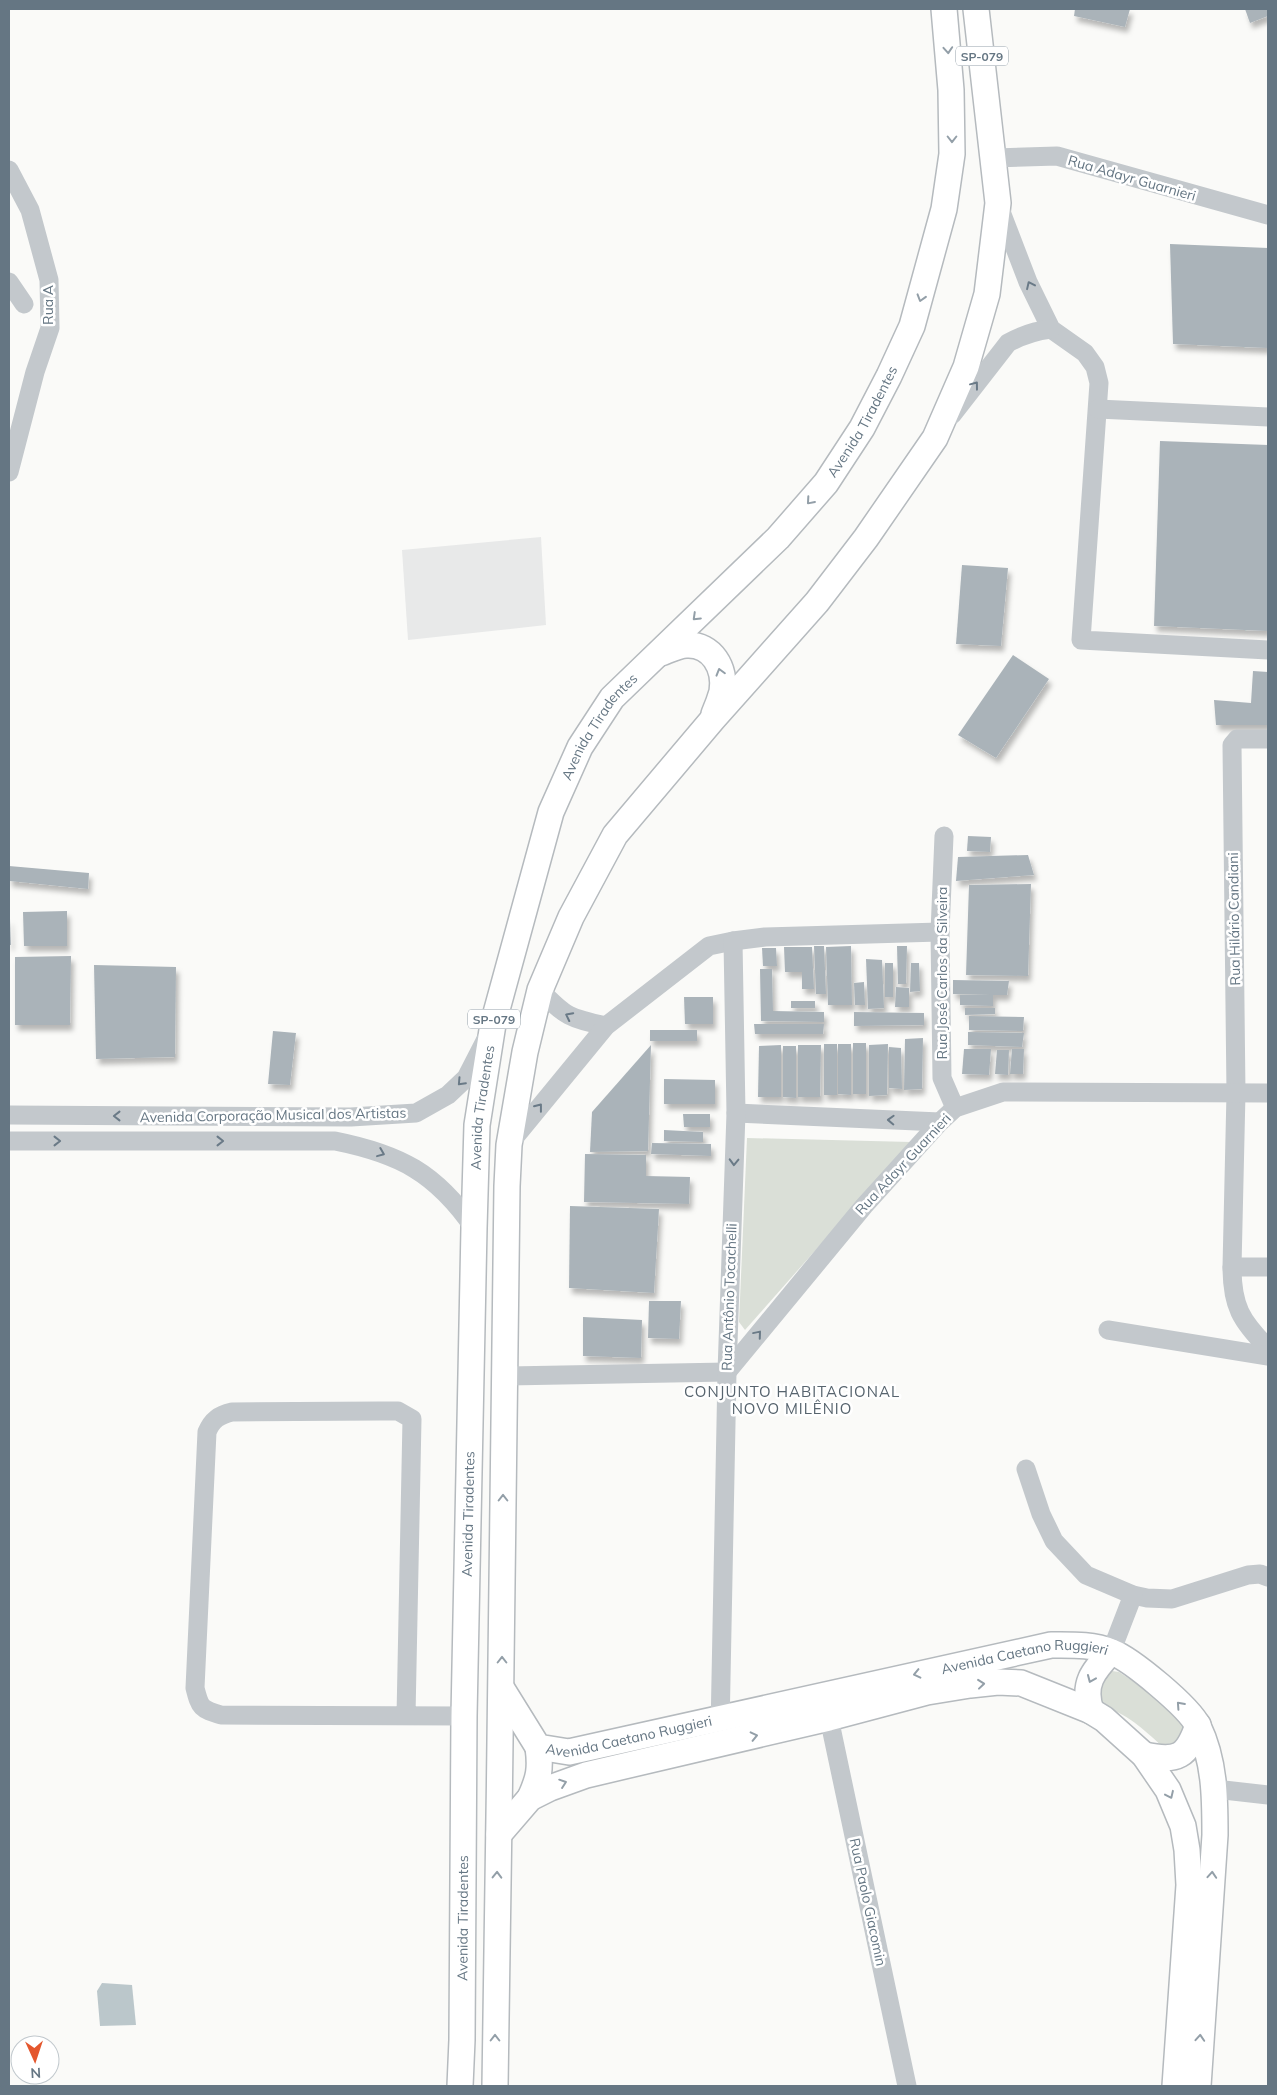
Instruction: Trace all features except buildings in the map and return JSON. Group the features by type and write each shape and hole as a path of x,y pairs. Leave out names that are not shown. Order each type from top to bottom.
{"main road":[{"name":"Avenida Tiradentes","path":"460,2086 462,2040 464,1716 477,1125 493,1024 551,812 580,747 612,698 778,538 826,483 862,428 912,326 931,263 944,209 952,154 951,90 944,9"},
{"name":"SP-079","path":"495,2086 509,1145 525,1052 540,990 571,918 615,835 713,719 817,602 866,538 935,438 966,367 981,320 992,263 998,203 976,9"},
{"path":"658,654 685,645 700,645 712,654 723,677 722,692 713,719"},
{"name":"Avenida Caetano Ruggieri","path":"502,1689 538,1746 569,1752 1051,1645 1086,1645 1112,1652 1168,1692 1198,1725 1210,1760 1215,1789 1215,1835 1198,2086"},
{"path":"1091,1711 1086,1698 1091,1675 1112,1652"},
{"name":"Avenida Caetano Ruggieri","path":"499,1834 530,1798 550,1788 586,1775 829,1718 927,1692 998,1682 1021,1683 1091,1711 1104,1719 1144,1755 1168,1790 1183,1826 1187,1850 1189,1885 1175,2086"},
{"path":"1144,1755 1161,1759 1175,1758 1192,1743 1198,1725"},
{"path":"530,1798 539,1779 538,1746"}],"street":[{"name":"Rua Adayr Guarnieri","path":"994,158 1057,156 1268,215"},
{"name":"Rua A","path":"9,170 30,210 49,280 50,328 35,372 9,472"},
{"path":"998,203 1028,282 1051,329 1085,353 1095,366 1099,383 1080,640 1268,650"},
{"path":"9,282 24,304"},
{"path":"935,438 1008,343 1020,336 1051,329"},
{"path":"1098,409 1268,417"},
{"name":"Rua Hilário Candiani","path":"1268,738 1237,739 1232,745 1236,1093 1232,1288 1242,1320 1268,1348"},
{"name":"Rua José Carlos da Silveira","path":"944,836 940,932 942,1078 955,1108"},
{"path":"509,1145 606,1026 709,946 765,937 940,932"},
{"name":"Rua Antônio Tocachelli","path":"720,1744 726,1372 736,1113 733,941"},
{"path":"540,990 561,1012 574,1019 606,1026"},
{"name":"Avenida Corporação Musical dos Artistas","path":"9,1115 351,1117 416,1113 448,1095 466,1078 493,1024"},
{"name":"Rua Adayr Guarnieri","path":"726,1372 864,1206 955,1108 1003,1092 1268,1093"},
{"path":"736,1113 940,1122"},
{"path":"350,1144 351,1117"},
{"name":"Avenida Corporação Musical dos Artistas","path":"9,1141 335,1141 383,1153 425,1174 459,1206 474,1228"},
{"path":"1232,1267 1268,1267"},
{"path":"1108,1330 1268,1356"},
{"path":"505,1376 726,1372"},
{"path":"406,1716 412,1419 398,1411 232,1412 216,1418 210,1424 207,1432 195,1688 199,1704 206,1710 221,1715 406,1716 464,1716"},
{"path":"1026,1469 1040,1514 1054,1541 1086,1576 1133,1595 1147,1598 1172,1599 1248,1575 1260,1574 1268,1577"},
{"path":"1112,1652 1133,1595"},
{"name":"Rua Paolo Giacomin","path":"829,1718 907,2086"},
{"path":"1215,1789 1268,1795"}],"shaded area":[{"path":"541,537 546,625 408,640 402,550"},
{"path":"747,1138 911,1142 745,1330 739,1322"},
{"path":"1106,1672 1119,1672 1156,1697 1174,1712 1183,1727 1183,1733 1179,1742 1163,1747 1127,1717 1100,1705 1094,1687"},
{"path":"102,1983 132,1985 136,2025 100,2026 97,1991"}],"district":[{"name":"CONJUNTO HABITACIONAL NOVO MILÊNIO","path":"792,1400"}]}
